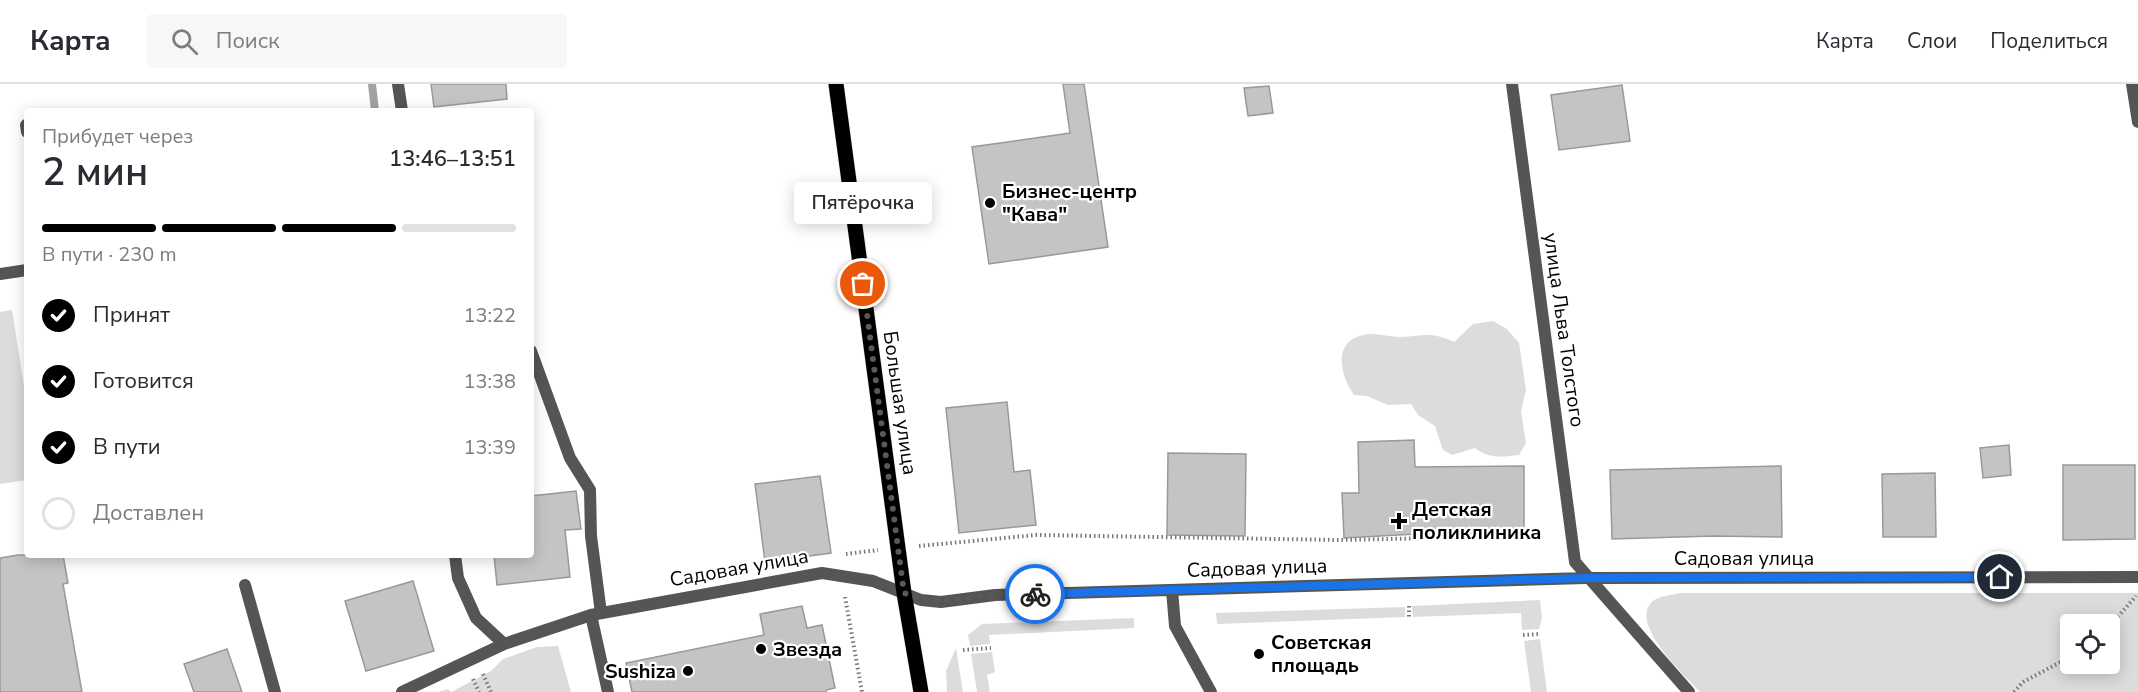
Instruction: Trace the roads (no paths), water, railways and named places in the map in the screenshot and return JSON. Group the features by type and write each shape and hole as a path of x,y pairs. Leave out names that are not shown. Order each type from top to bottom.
{"main road":[{"name":"Большая улица","path":"836,84 904,593 921,692"}],"street":[{"path":"399,84 402,108"},
{"name":"улица Льва Толстого","path":"1512,84 1575,562 1586,578 1689,692"},
{"path":"2133,84 2138,122"},
{"path":"0,274 24,270"},
{"path":"534,359 570,458 590,490 596,614 608,692"},
{"path":"455,558 458,578 476,618 504,644"},
{"name":"Садовая улица","path":"402,692 504,644 596,614 822,573 873,581 921,600 941,602 995,595 1586,578 2138,577"},
{"path":"245,585 275,692"},
{"path":"1172,590 1175,626 1211,692"}],"waterway":[{"path":"372,84 375,108"}],"place":[{"name":"Бизнес-центр \"Кава\"","path":"990,203"},
{"name":"Пятёрочка","path":"863,284"},
{"name":"Детская поликлиника","path":"1399,521"},
{"name":"Звезда","path":"761,649"},
{"name":"Советская площадь","path":"1259,654"},
{"name":"Sushiza","path":"688,671"}]}
